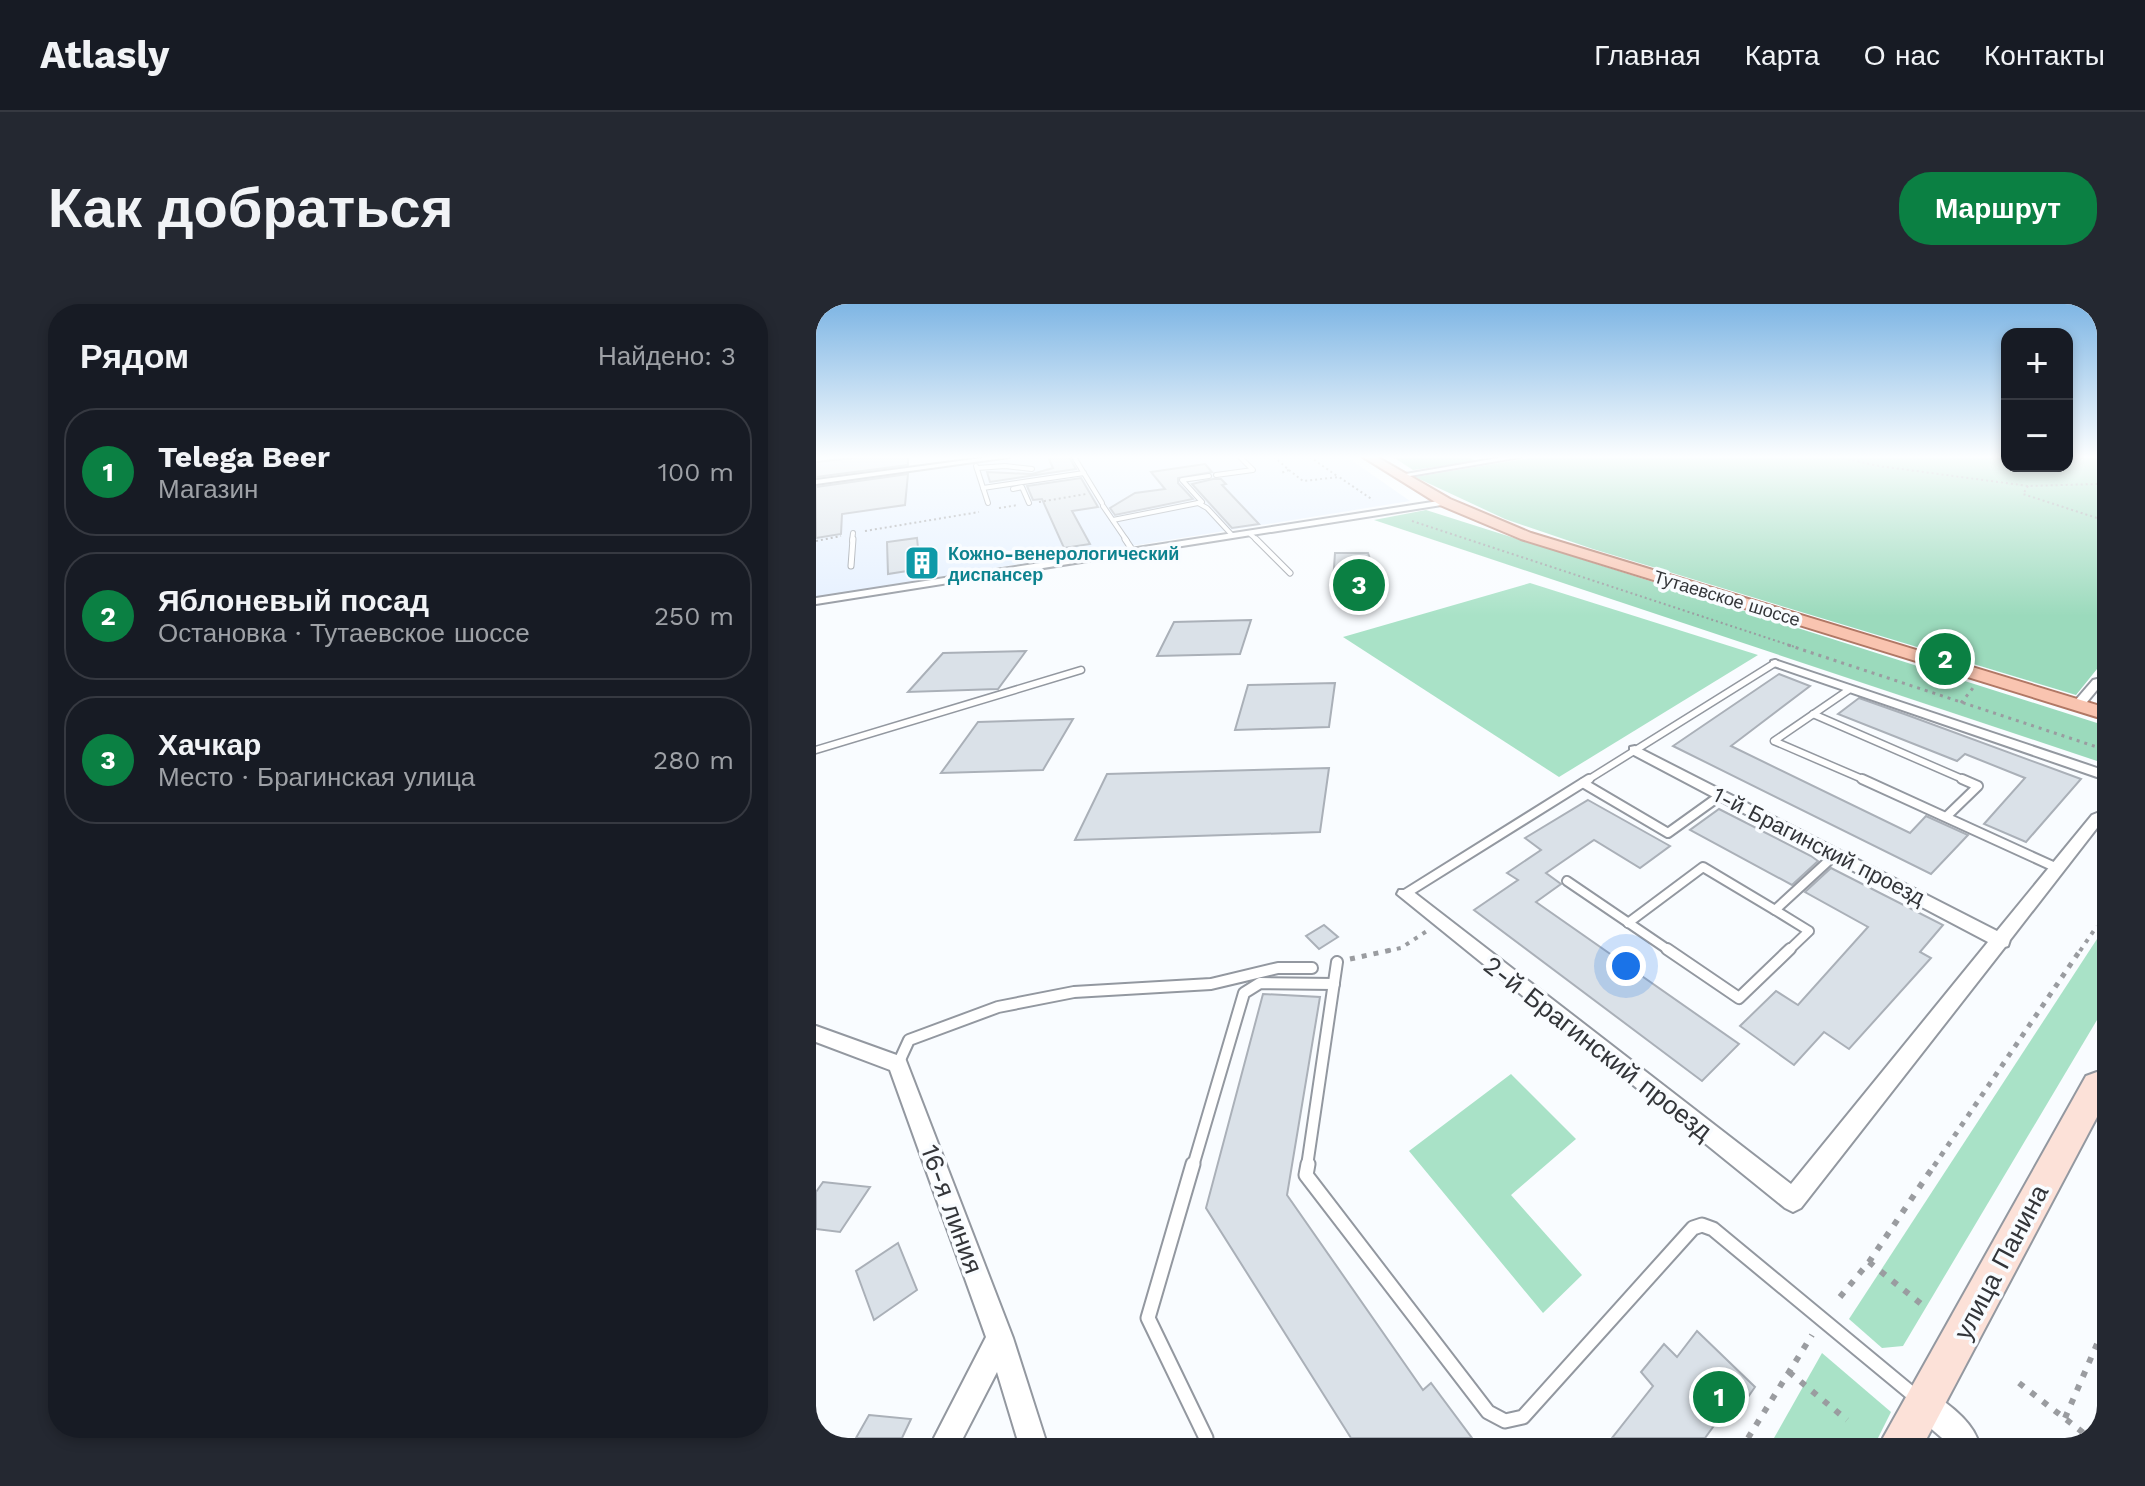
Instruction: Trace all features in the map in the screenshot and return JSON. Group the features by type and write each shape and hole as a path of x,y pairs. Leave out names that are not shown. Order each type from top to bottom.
{"main road":[{"name":"Тутаевское шоссе","path":"1464,510 1526,536 2088,708"}],"street":[{"path":"816,601 1395,510"},
{"path":"1775,663 2097,773"},
{"path":"2088,708 2097,683"},
{"name":"1-й Брагинский проезд","path":"1635,750 2002,941"},
{"path":"2002,941 2097,818"},
{"name":"2-й Брагинский проезд","path":"1405,894 1439,924 1793,1200 2002,941"},
{"path":"816,1034 898,1064"},
{"name":"16-я линия","path":"898,1064 1000,1338 1031,1438"},
{"name":"улица Панина","path":"1904,1438 2097,1086"},
{"path":"948,1438 1000,1338"},
{"path":"1924,1404 1963,1438"}],"lane":[{"path":"1106,510 1133,551"},
{"path":"1113,520 1163,510"},
{"path":"1209,510 1232,535"},
{"path":"851,566 853,533"},
{"path":"1249,533 1290,573"},
{"path":"1405,894 1775,663"},
{"path":"816,750 1081,670"},
{"path":"1850,689 1774,741 1947,816 2057,868"},
{"path":"1813,714 1978,786 1947,816"},
{"path":"1583,783 1668,833 1721,795"},
{"path":"1775,910 1836,854"},
{"path":"1567,881 1628,923 1739,998 1809,931 1703,867 1628,923"},
{"path":"1337,962 1306,1175 1488,1412 1505,1421 1523,1417 1693,1228 1702,1225 1726,1239 1924,1404"},
{"path":"898,1064 909,1040 998,1007 1074,992 1211,984 1278,968 1312,968"},
{"path":"1206,1438 1148,1318 1244,993 1260,983 1334,984"}],"path":[{"path":"816,541 985,510"},
{"path":"2072,510 2097,518"},
{"path":"1388,511 1424,526 2097,747"},
{"path":"1961,703 1978,683"},
{"path":"1337,962 1401,948 1439,924"},
{"path":"1840,1297 1869,1262 2097,926"},
{"path":"1869,1262 1925,1307"},
{"path":"1748,1438 1812,1335"},
{"path":"2065,1418 2097,1344"},
{"path":"1789,1372 1847,1420"},
{"path":"2019,1383 2090,1438"}],"shaded area":[{"path":"816,510 1355,510 816,597"}],"green space":[{"path":"1426,510 2097,723 2097,761 1374,520"},
{"path":"1486,510 2097,510 2097,669 2076,695 1593,549"},
{"path":"1530,583 1758,655 1559,777 1343,637"},
{"path":"2097,939 2097,1020 1903,1346 1882,1348 1849,1319"},
{"path":"1511,1074 1576,1139 1511,1195 1582,1275 1543,1313 1409,1151"},
{"path":"1822,1353 1891,1412 1878,1438 1774,1438"}],"building":[{"path":"816,510 871,510 842,514 841,534 816,538"},
{"path":"1047,510 1079,510 1072,511 1090,544 1064,548"},
{"path":"1111,510 1140,510 1115,515"},
{"path":"1216,510 1246,510 1259,524 1232,528"},
{"path":"917,538 920,569 888,574 887,542"},
{"path":"1335,553 1368,553 1382,594 1376,599 1332,596"},
{"path":"1251,620 1240,654 1157,656 1174,622"},
{"path":"1026,651 998,689 908,692 943,653"},
{"path":"1779,674 1810,686 1731,746 1910,833 1926,816 1968,835 1931,874 1673,746"},
{"path":"1335,683 1329,727 1235,730 1248,685"},
{"path":"1859,698 2081,779 2026,842 1984,824 2025,778 1965,754 1957,761 1838,714"},
{"path":"1073,719 1043,770 941,773 978,722"},
{"path":"1329,768 1320,832 1075,840 1107,774"},
{"path":"1588,800 1670,846 1640,868 1594,840 1546,873 1561,884 1536,902 1739,1044 1702,1081 1474,910 1518,880 1507,873 1541,850 1525,838"},
{"path":"1719,809 1818,861 1792,885 1690,830"},
{"path":"1831,868 1943,925 1920,952 1931,958 1849,1049 1824,1032 1794,1065 1740,1026 1776,991 1798,1005 1868,927 1805,892"},
{"path":"1324,925 1338,937 1319,949 1306,936"},
{"path":"1263,994 1320,997 1287,1195 1423,1390 1431,1383 1472,1438 1351,1438 1206,1208"},
{"path":"823,1182 870,1187 840,1232 816,1229 816,1192"},
{"path":"898,1243 917,1290 874,1320 856,1271"},
{"path":"1697,1331 1755,1387 1737,1413 1729,1405 1705,1438 1612,1438 1653,1386 1641,1372 1664,1344 1677,1357"},
{"path":"869,1415 911,1419 902,1438 856,1438"}],"place":[{"name":"Кожно-венерологический диспансер","path":"922,563"},
{"name":"Хачкар","path":"1359,585"},
{"name":"Яблоневый посад","path":"1945,659"},
{"name":"Telega Beer","path":"1719,1397"}]}
